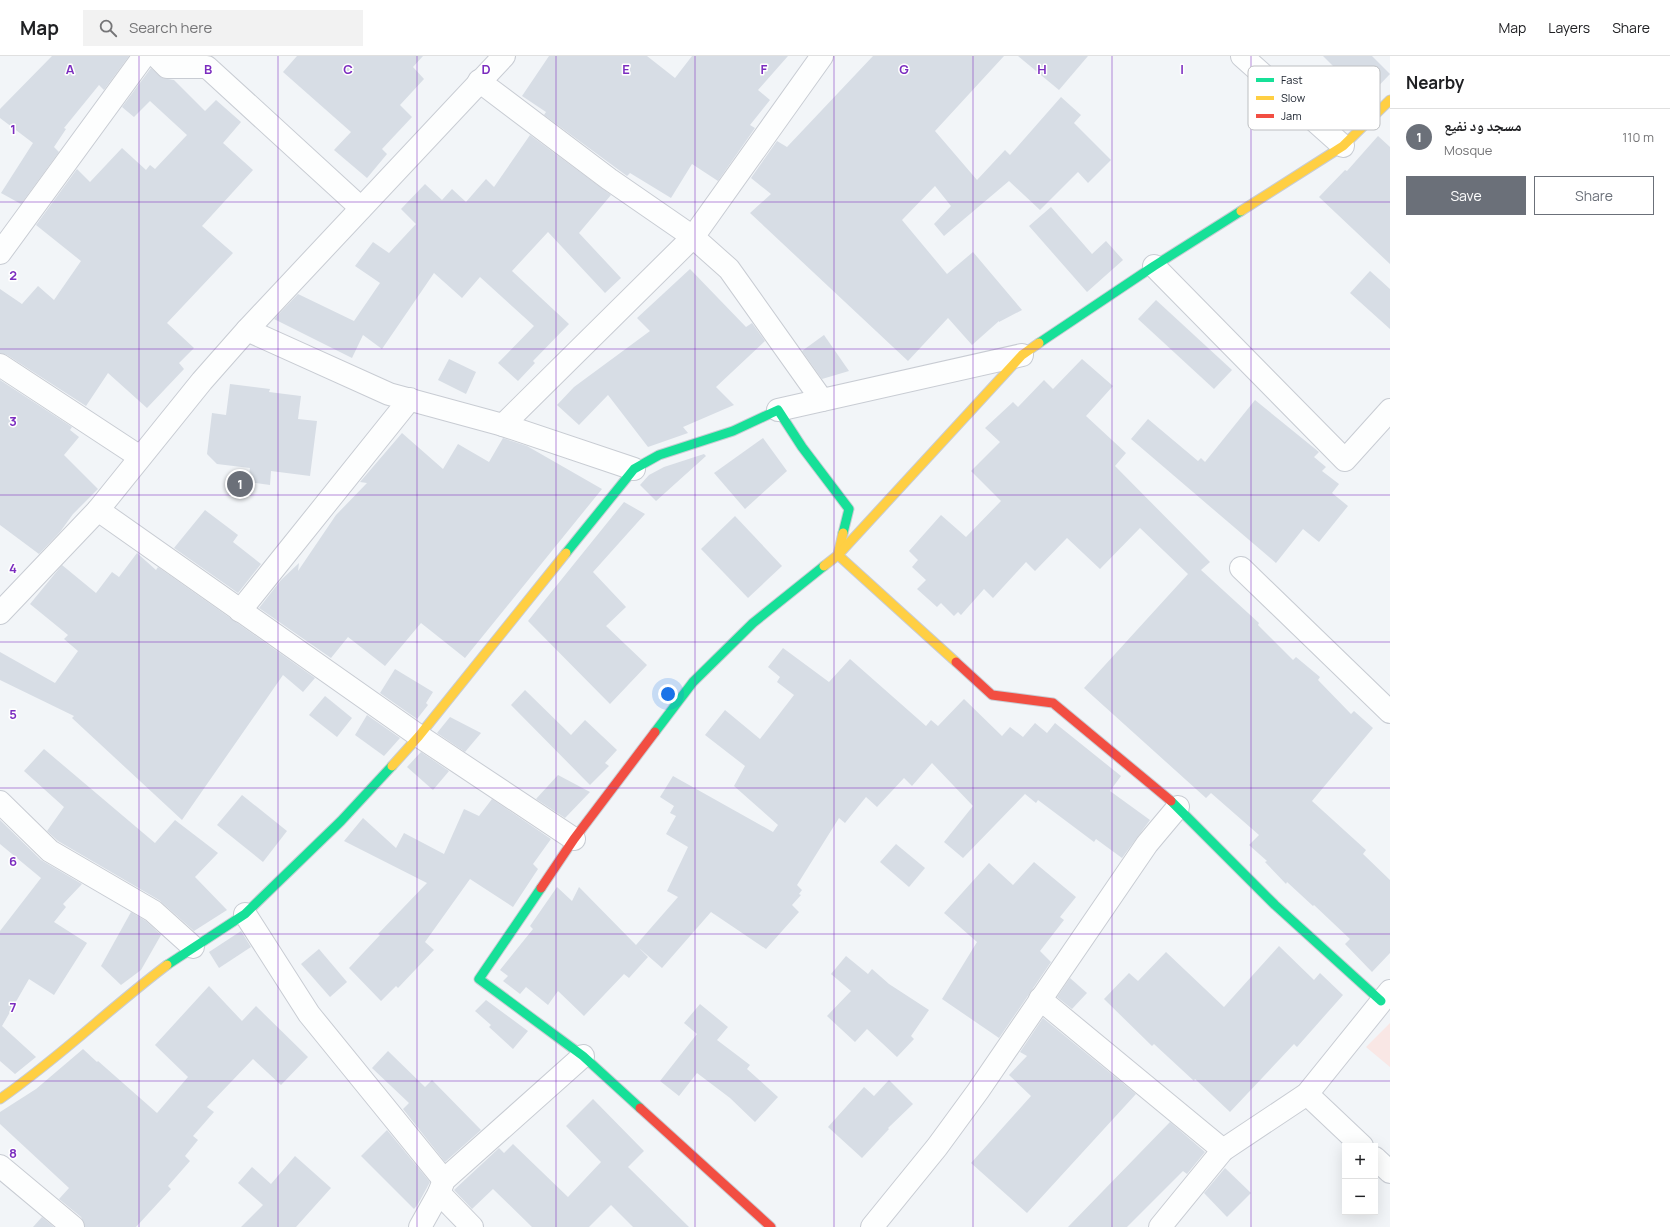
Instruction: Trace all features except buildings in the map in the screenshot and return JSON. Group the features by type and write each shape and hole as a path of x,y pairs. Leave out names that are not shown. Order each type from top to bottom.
{"street":[{"path":"0,253 144,56"},
{"path":"156,56 167,66 211,61 361,208"},
{"path":"0,613 98,510 202,381 247,330 504,56"},
{"path":"503,425 692,237 822,56"},
{"path":"1242,56 1253,66"},
{"path":"479,81 610,179 692,237 729,269 822,400"},
{"path":"1380,110 1390,100"},
{"path":"1325,130 1343,146"},
{"path":"770,1227 583,1056 480,979 574,840 693,682 753,623 838,555 1022,355 1154,266 1343,146 1359,130"},
{"path":"1154,266 1345,460 1386,423"},
{"path":"247,330 389,394 503,425 634,469"},
{"path":"0,1099 29,1078 129,994 193,947 245,914 342,821 418,736 634,469 660,455 733,431 778,410 1022,355"},
{"path":"0,365 140,457"},
{"path":"240,611 410,399"},
{"path":"778,410 802,447 849,509 838,555"},
{"path":"98,510 418,736 574,840"},
{"path":"838,555 992,694 1053,703 1178,807 1275,905 1385,996 1307,1094 1223,1150 1160,1227"},
{"path":"1241,568 1390,712"},
{"path":"0,802 50,851 153,911 193,947"},
{"path":"872,1227 937,1147 978,1091 1147,844 1178,807"},
{"path":"245,914 309,1014 472,1227"},
{"path":"1040,999 1223,1150"},
{"path":"420,1227 441,1187 583,1056"},
{"path":"1307,1094 1359,1143"},
{"path":"1378,1161 1390,1172"},
{"path":"0,1166 73,1227"}],"shaded area":[{"path":"1390,1023 1390,1067 1366,1047"}],"traffic: fast":[{"path":"1039,343 1154,266 1241,211"},
{"path":"566,553 634,469 659,455 733,431 778,410 802,447 849,509 843,533"},
{"path":"655,732 693,682 753,623 824,566"},
{"path":"167,965 245,914 341,821 392,766"},
{"path":"1171,801 1275,905 1381,1001"},
{"path":"541,888 479,979 583,1056 640,1108"}],"traffic: slow":[{"path":"1380,110 1390,100"},
{"path":"1241,211 1343,146 1359,130"},
{"path":"824,566 838,555 1022,355 1039,343"},
{"path":"843,533 838,555 956,662"},
{"path":"392,766 419,736 566,553"},
{"path":"0,1099 43,1067 167,965"}],"traffic: jam":[{"path":"956,662 992,695 1053,703 1171,801"},
{"path":"541,888 574,839 655,732"},
{"path":"640,1108 771,1227"}],"place":[{"name":"مسجد ود نفيع","path":"240,484"}]}
